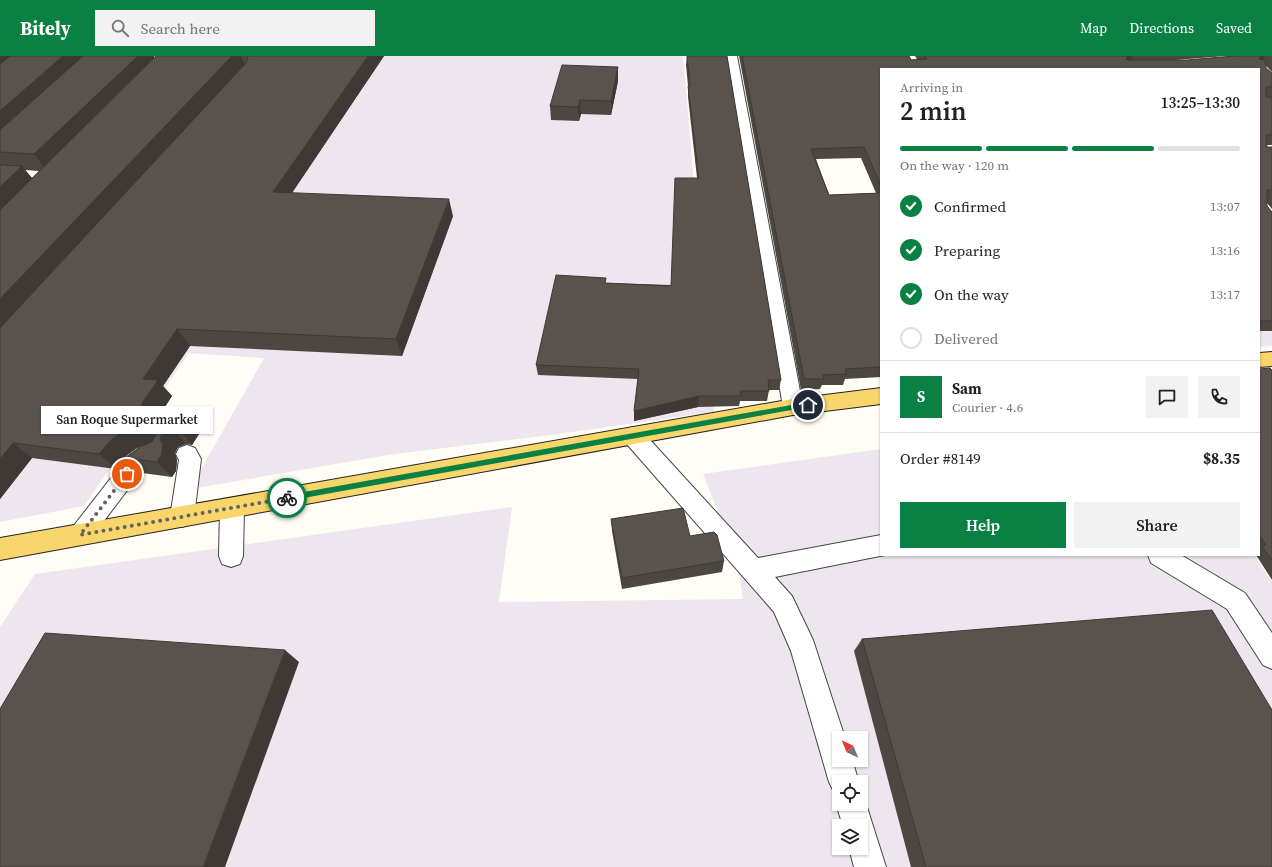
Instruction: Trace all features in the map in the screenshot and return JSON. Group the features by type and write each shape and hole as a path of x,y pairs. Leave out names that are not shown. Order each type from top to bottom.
{"main road":[{"path":"1260,360 1272,359"},
{"path":"0,549 793,407 880,396"}],"street":[{"path":"731,56 791,387 793,407"},
{"path":"634,436 783,604 804,649 842,775"},
{"path":"80,535 136,462 146,455 158,450"},
{"path":"182,517 190,459 186,454"},
{"path":"230,556 232,508"},
{"path":"754,570 880,546"},
{"path":"1162,556 1236,601 1272,656"},
{"path":"866,855 870,867"}],"shaded area":[{"path":"177,56 683,56 714,412 551,435 394,454 190,489 264,358 189,353 84,506 0,522 0,232"},
{"path":"1260,278 1272,293 1272,346 1260,347"},
{"path":"880,449 880,556 1255,556 1272,582 1272,867 0,867 0,627 35,574 512,507 499,602 743,599 737,560 703,474"}],"building":[{"path":"10,56 63,56 0,111 0,64"},
{"path":"83,56 138,56 34,154 0,152 0,130"},
{"path":"156,56 232,56 0,299 0,210"},
{"path":"247,56 368,56 273,192 449,199 396,339 177,329 143,379 158,380 141,405 191,411 179,430 173,428 163,432 160,438 163,445 161,456 157,462 126,458 140,447 152,442 156,435 153,428 144,424 122,432 111,440 99,454 13,443 0,459 0,328 246,63 248,59"},
{"path":"687,56 727,56 781,380 768,380 769,391 740,391 741,396 699,396 634,411 639,369 536,365 556,275 606,278 605,283 671,286 675,178 699,178 688,86 690,86"},
{"path":"742,56 909,56 911,60 927,59 925,56 1128,56 1126,59 1128,60 1187,60 1234,56 1262,56 1259,59 1265,60 1266,68 1272,73 1272,87 1266,87 1266,97 1272,97 1272,135 1266,135 1267,147 1272,147 1272,190 1267,190 1267,206 1272,212 1272,321 1260,321 1260,68 880,68 880,184 864,147 811,149 829,195 880,193 880,367 845,369 847,374 823,375 824,379 804,379"},
{"path":"562,65 618,67 611,101 580,100 578,107 550,106"},
{"path":"0,165 22,166 0,187"},
{"path":"1270,368 1272,370 1272,560 1262,546 1266,545 1260,536 1260,369"},
{"path":"683,508 690,536 714,532 717,535 724,561 622,578 611,519"},
{"path":"1212,610 1272,710 1272,867 926,867 862,639"},
{"path":"45,633 285,650 203,867 0,867 0,709"}],"way so far":[{"path":"127,474 80,535 287,498"}],"place":[{"name":"San Roque Supermarket","path":"127,474"}],"route":[{"path":"287,498 808,405"}]}
